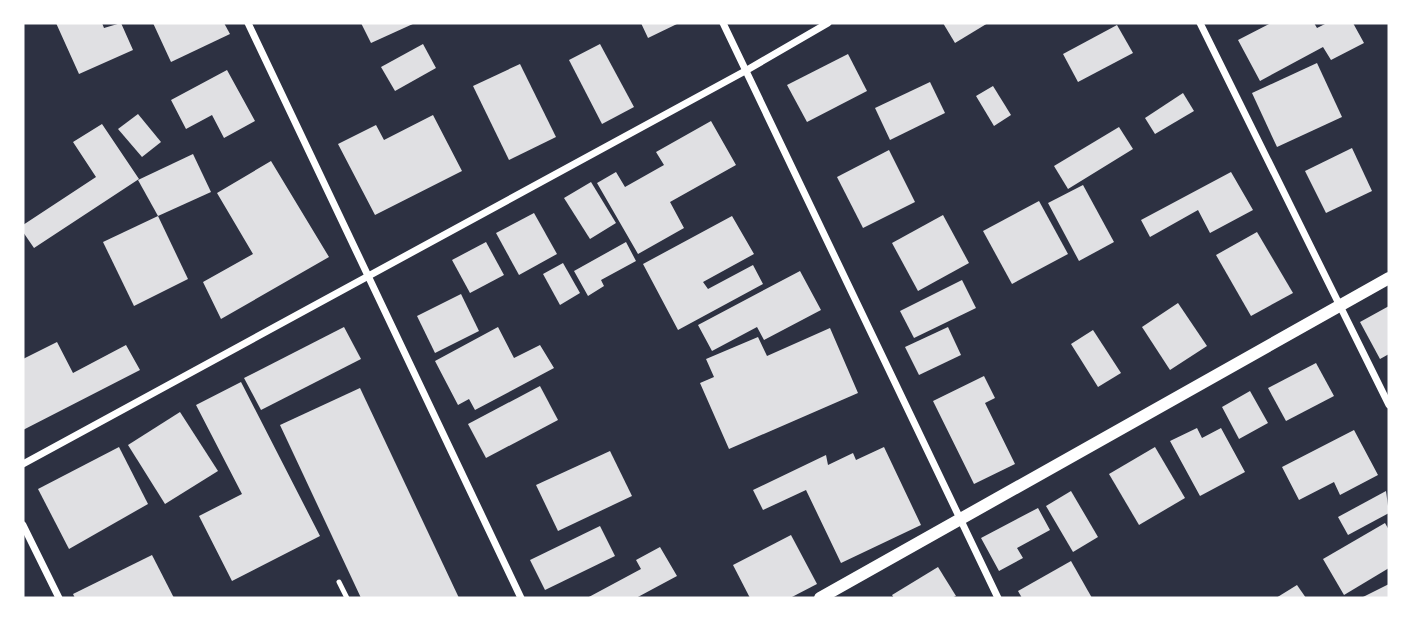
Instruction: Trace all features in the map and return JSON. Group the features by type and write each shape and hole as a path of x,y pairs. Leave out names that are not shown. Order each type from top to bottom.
{"street":[{"path":"247,23 371,276 522,598"},
{"path":"723,23 998,598"},
{"path":"23,464 371,276 828,23"},
{"path":"1200,23 1342,305 1389,405"},
{"path":"820,598 1389,278"},
{"path":"23,525 59,598"}],"lane":[{"path":"339,582 347,598"}],"building":[{"path":"56,23 102,23 104,28 121,23 133,50 79,74"},
{"path":"153,23 224,23 230,34 171,62"},
{"path":"361,23 415,23 371,43"},
{"path":"641,23 679,23 648,38"},
{"path":"943,23 988,23 955,43"},
{"path":"1271,23 1314,23 1317,28 1327,23 1353,23 1364,43 1331,60 1323,47 1260,81 1238,40"},
{"path":"1117,25 1133,53 1078,82 1063,54"},
{"path":"423,44 436,68 395,91 381,67"},
{"path":"600,44 634,107 602,124 569,60"},
{"path":"848,54 867,91 807,122 787,85"},
{"path":"1317,63 1342,117 1277,147 1252,93"},
{"path":"520,64 556,137 509,160 473,86"},
{"path":"227,70 255,121 224,138 212,115 186,129 171,100"},
{"path":"930,82 945,113 890,140 875,108"},
{"path":"993,86 1011,115 994,126 976,96"},
{"path":"1183,93 1194,111 1155,134 1145,118"},
{"path":"138,114 161,142 142,157 118,129"},
{"path":"433,115 462,171 375,215 338,144 376,125 384,140"},
{"path":"711,121 736,165 670,202 684,228 638,254 597,183 616,172 625,187 664,165 656,152"},
{"path":"102,124 139,179 34,248 23,232 23,225 96,177 73,142"},
{"path":"1119,127 1133,149 1068,189 1054,166"},
{"path":"1352,148 1372,191 1326,213 1305,171"},
{"path":"889,150 915,202 863,228 837,177"},
{"path":"193,154 211,192 158,216 138,180"},
{"path":"271,161 329,257 221,319 203,282 253,254 217,193"},
{"path":"1231,172 1253,210 1210,233 1198,210 1150,237 1141,220"},
{"path":"591,182 616,223 590,239 564,198"},
{"path":"1083,185 1114,242 1079,261 1048,203"},
{"path":"1039,201 1068,254 1012,284 983,231"},
{"path":"534,213 557,254 519,275 496,233"},
{"path":"943,215 969,263 918,291 892,243"},
{"path":"158,216 188,279 134,306 103,242"},
{"path":"732,216 754,254 703,282 708,289 753,265 763,284 678,330 643,264"},
{"path":"1257,232 1293,293 1251,316 1216,255"},
{"path":"486,242 504,275 470,293 452,260"},
{"path":"626,242 636,261 601,280 604,286 588,296 574,271"},
{"path":"563,263 580,293 560,305 543,274"},
{"path":"800,271 821,310 764,340 757,327 712,351 698,325"},
{"path":"962,280 976,308 914,338 900,311"},
{"path":"461,294 479,331 435,353 417,316"},
{"path":"1178,303 1207,346 1170,370 1142,327"},
{"path":"1389,306 1389,354 1380,359 1360,322"},
{"path":"344,327 361,359 261,410 244,378"},
{"path":"498,327 514,358 540,345 554,368 475,410 469,399 458,405 435,361"},
{"path":"948,327 961,355 919,375 905,347"},
{"path":"830,328 858,393 729,449 700,383 714,377 706,359 758,337 767,356"},
{"path":"1093,330 1121,373 1098,387 1071,344"},
{"path":"57,342 73,373 126,345 140,370 23,430 23,359"},
{"path":"1316,363 1334,396 1286,421 1268,388"},
{"path":"984,376 995,398 985,403 1015,464 974,484 933,401"},
{"path":"241,382 320,536 232,581 199,516 242,494 196,405"},
{"path":"540,386 558,420 486,458 468,424"},
{"path":"360,388 459,598 361,598 280,425"},
{"path":"1250,391 1268,423 1239,439 1222,407"},
{"path":"180,412 218,471 165,504 128,445"},
{"path":"1197,428 1202,438 1221,428 1245,472 1200,496 1170,441"},
{"path":"1354,430 1378,475 1340,495 1334,482 1299,500 1282,467"},
{"path":"119,447 148,504 69,549 38,489"},
{"path":"884,447 921,525 841,563 806,490 763,510 753,490 826,455 828,465 853,453 856,460"},
{"path":"1155,447 1185,498 1139,525 1109,474"},
{"path":"610,451 632,496 558,531 536,485"},
{"path":"1071,491 1098,537 1073,552 1046,506"},
{"path":"1386,491 1389,513 1348,535 1338,517"},
{"path":"1038,508 1050,530 1017,548 1023,558 999,571 981,538"},
{"path":"1385,523 1389,530 1389,568 1344,595 1323,559"},
{"path":"600,526 615,556 545,590 530,560"},
{"path":"791,535 817,584 790,598 750,598 733,565"},
{"path":"660,547 677,576 636,598 587,598 641,569 636,560"},
{"path":"152,555 174,598 75,598 73,594"},
{"path":"1071,561 1092,598 1022,598 1018,591"},
{"path":"938,567 956,596 894,598 892,595"},
{"path":"1389,584 1389,598 1361,598"},
{"path":"1297,585 1306,598 1276,598"}]}
